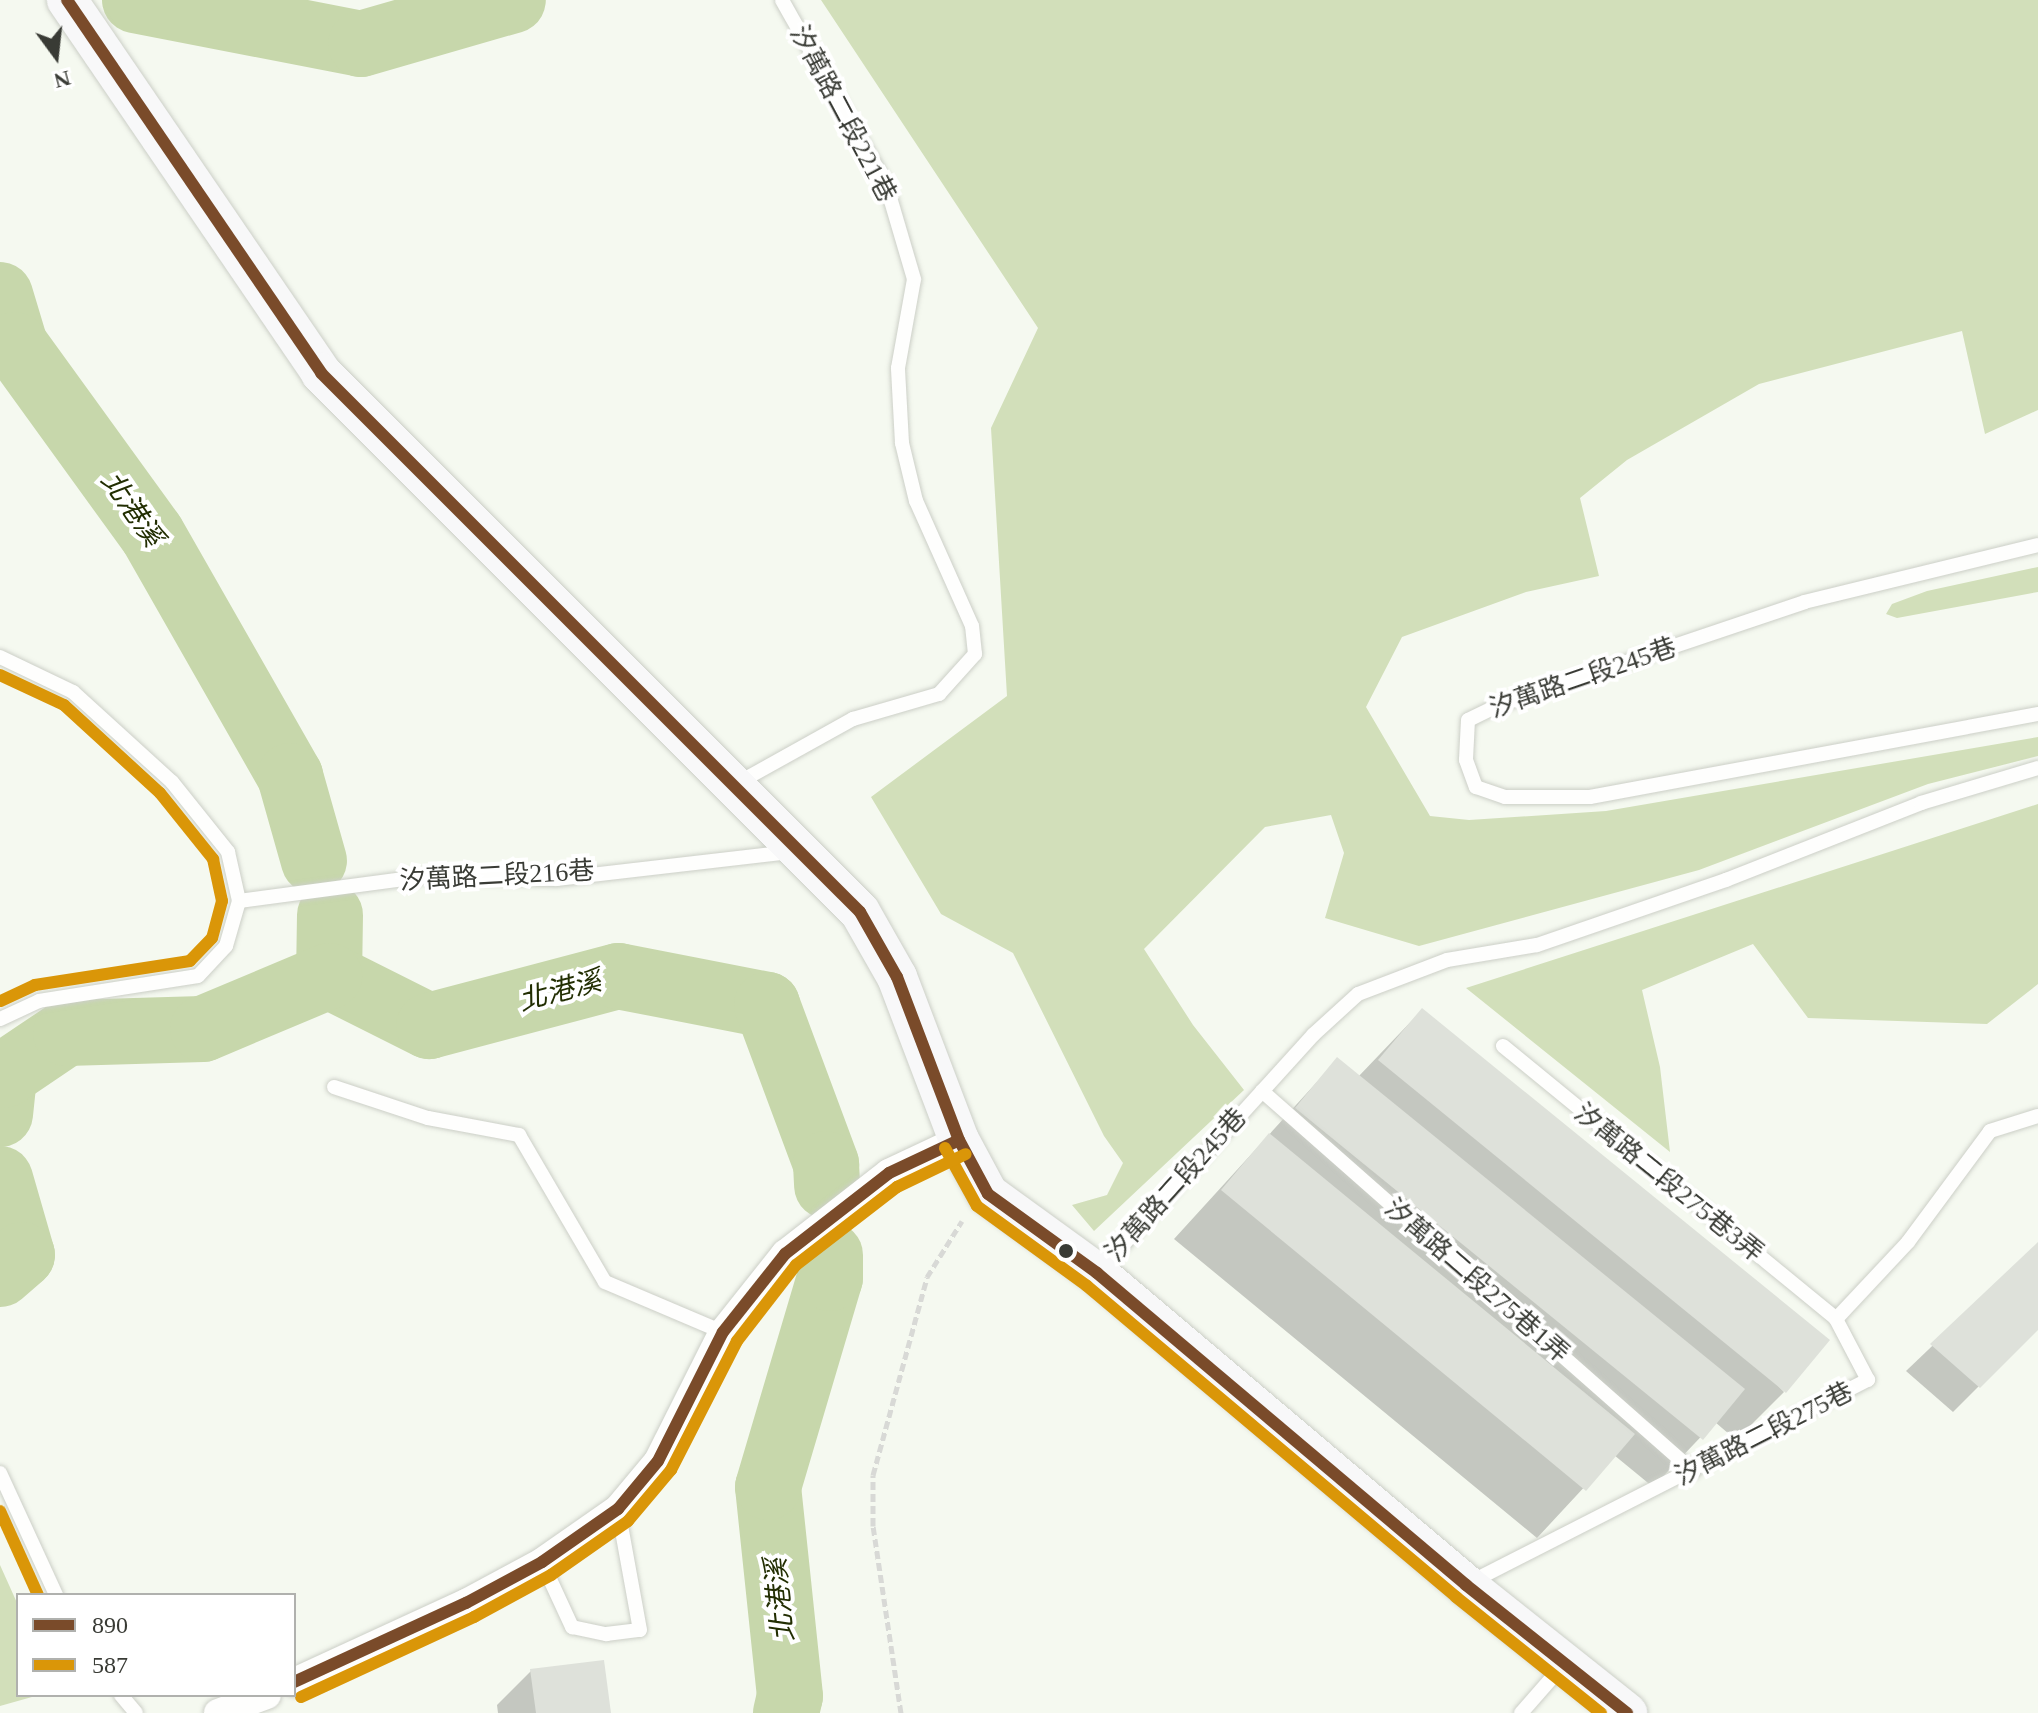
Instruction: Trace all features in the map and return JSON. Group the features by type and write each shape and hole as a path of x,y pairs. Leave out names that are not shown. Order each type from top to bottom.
{"street":[{"path":"67,0 321,373 804,851 860,912 897,977 959,1140 988,1194 1097,1273 1466,1585 1627,1713"},
{"path":"296,1681 542,1562 618,1509 658,1461 723,1332 785,1254 889,1173 959,1140"},
{"path":"218,1713 268,1702"}],"lane":[{"name":"汐萬路二段221巷","path":"736,784 853,719 939,694 975,654 972,626 916,501 902,443 898,368 914,279 886,184 782,0"},
{"name":"汐萬路二段245巷","path":"2038,545 1805,602 1499,705 1468,720 1466,760 1476,787 1505,797 1590,797 2038,714"},
{"path":"0,657 73,692 172,782 228,852 239,901 226,946 198,976 39,1001 0,1019"},
{"name":"汐萬路二段245巷","path":"1097,1273 1262,1091 1358,994 1447,960 1537,945 1726,880 1921,803 2038,768"},
{"name":"汐萬路二段216巷","path":"239,901 426,876 557,879 804,851"},
{"name":"汐萬路二段275巷3弄","path":"1503,1046 1836,1319"},
{"path":"334,1087 428,1118 519,1135 605,1282 723,1332"},
{"name":"汐萬路二段275巷1弄","path":"1262,1091 1693,1471"},
{"path":"1836,1319 1908,1242 1990,1131 2038,1116"},
{"name":"汐萬路二段275巷","path":"1466,1585 1868,1380 1836,1319"},
{"path":"0,1473 55,1593"},
{"path":"542,1562 572,1627 606,1634 640,1630 618,1509"},
{"path":"1521,1713 1564,1663"},
{"path":"123,1697 136,1713"}],"path":[{"path":"901,1713 873,1526 873,1475 927,1277 955,1229 988,1194"}],"green space":[{"path":"821,0 2038,0 2038,410 1985,434 1962,331 1759,384 1627,460 1580,498 1599,576 1526,592 1402,637 1366,707 1430,816 1469,820 1606,811 2038,737 2038,756 1928,784 1699,870 1419,946 1325,918 1344,853 1331,815 1265,827 1144,949 1193,1025 1244,1090 1094,1231 1072,1205 1107,1195 1123,1163 1104,1136 1013,953 941,914 871,797 1007,696 991,428 1038,328"},
{"path":"2038,567 2038,592 1897,618 1886,614 1892,604 1927,591"},
{"path":"2038,804 2038,984 1987,1024 1808,1018 1753,944 1642,990 1660,1067 1670,1152 1466,988"},
{"path":"0,1565 16,1601 16,1697 32,1697 0,1706"}],"building":[{"path":"1422,1008 1830,1340 1786,1393 1378,1060"},
{"path":"1337,1057 1745,1389 1703,1440 1295,1108"},
{"path":"1269,1133 1635,1434 1586,1491 1221,1190"},
{"path":"2038,1242 2038,1330 1980,1388 1930,1344"},
{"path":"604,1660 611,1713 536,1713 530,1669"}],"waterway":[{"name":"北港溪","path":"135,0 361,44 513,0"},
{"name":"北港溪","path":"0,295 15,345 152,534 290,776 314,861"},
{"name":"北港溪","path":"330,915 329,976 429,1026 618,976 767,1005 826,1164 827,1186"},
{"path":"0,1114 4,1075 66,1033 203,1029 329,976"},
{"path":"0,1179 22,1255 0,1274"},
{"name":"北港溪","path":"786,1713 790,1696 768,1487 830,1278 830,1255"}],"transit line":[{"name":"890","path":"67,0 321,373 860,912 897,977 959,1140 988,1194 1097,1273 1466,1585 1627,1713"},
{"name":"587","path":"0,675 64,705 160,793 213,859 222,901 212,938 190,961 35,985 0,1001"},
{"name":"890","path":"296,1681 466,1603 542,1562 618,1509 658,1461 723,1332 785,1254 889,1173 959,1140"},
{"name":"587","path":"945,1148 977,1206 1087,1286 1456,1597 1601,1713"},
{"name":"587","path":"301,1697 474,1617 551,1575 628,1521 671,1470 737,1341 796,1265 897,1187 966,1154"},
{"name":"587","path":"0,1511 37,1593"}]}
